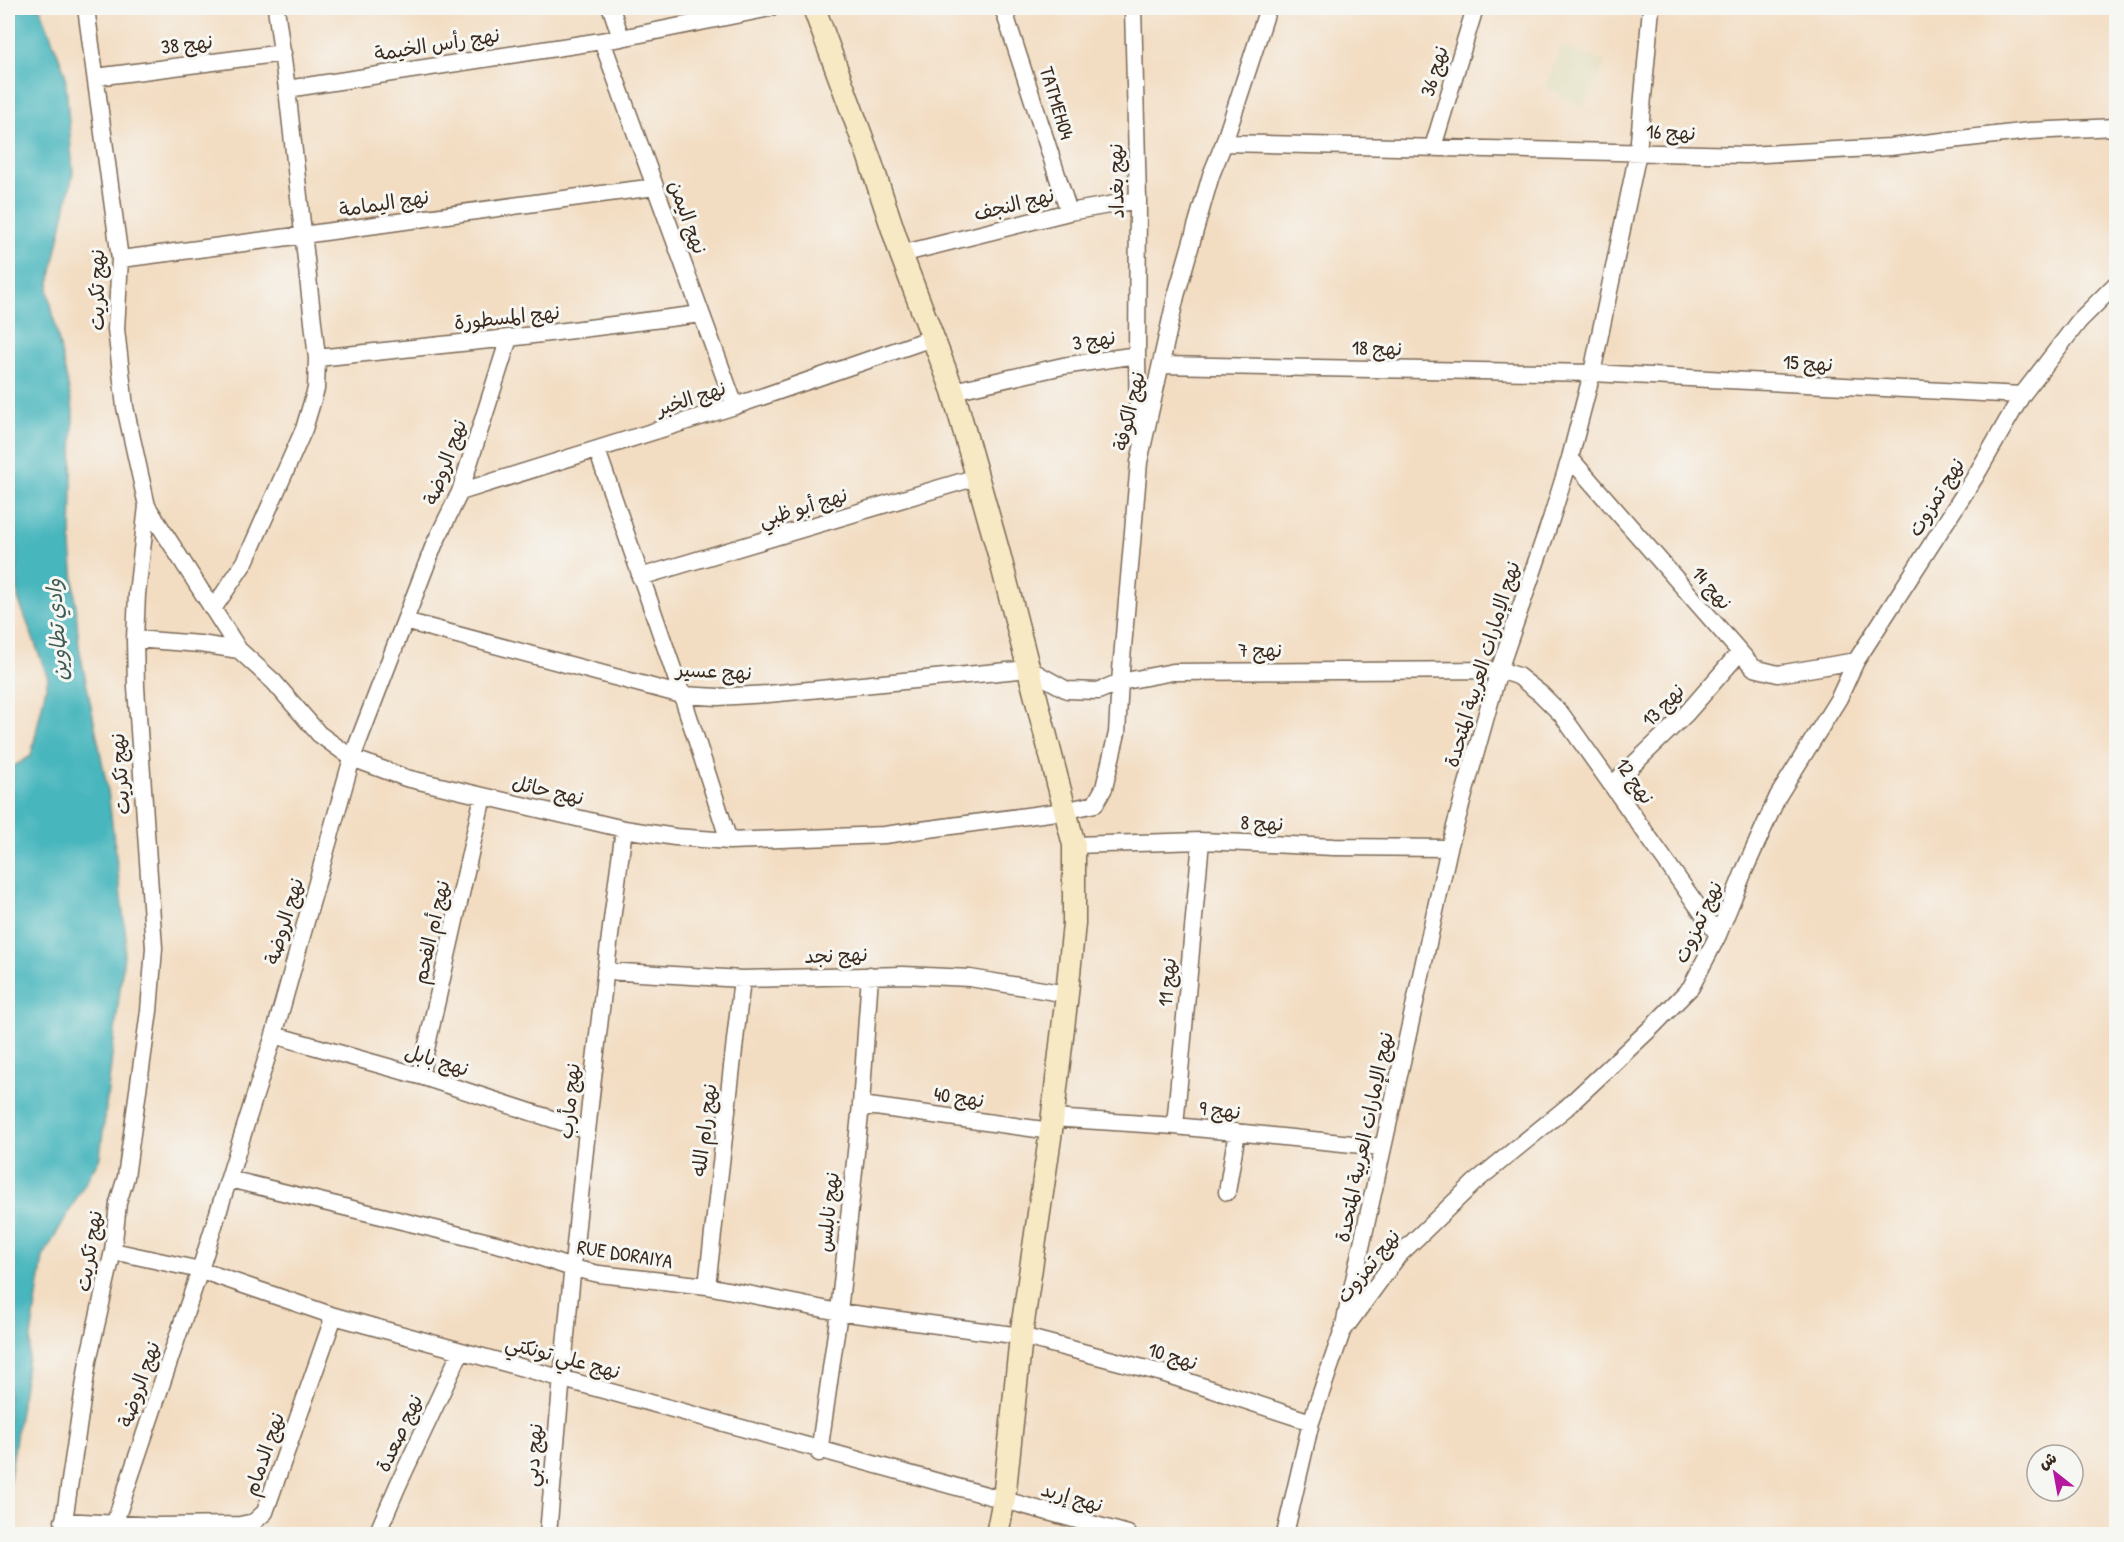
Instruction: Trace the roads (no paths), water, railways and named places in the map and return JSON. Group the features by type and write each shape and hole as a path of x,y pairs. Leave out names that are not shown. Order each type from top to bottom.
{"main road":[{"path":"814,8 869,157 901,254 953,391 1074,844 1074,923 1067,994 1052,1125 1021,1336 1004,1499 997,1534"}],"street":[{"name":"نهج تكريت","path":"63,1528 88,1361 113,1251 118,1203 126,1177 146,1035 154,948 136,687 135,639 137,594 147,506 124,396 116,329 120,259 86,8"},
{"path":"213,609 249,555 304,429 316,389 317,358 283,52 276,8"},
{"path":"611,8 621,38"},
{"name":"نهج رأس الخيمة","path":"287,89 621,38 770,8"},
{"name":"TATMEH04","path":"1003,8 1069,212"},
{"name":"نهج بغداد","path":"1133,8 1138,200 1137,355"},
{"name":"نهج الكوفة","path":"1064,811 1095,804 1104,788 1117,734 1119,682 1139,462 1176,296 1211,175 1224,143 1268,8"},
{"name":"نهج 36","path":"1433,147 1475,8"},
{"name":"نهج الإمارات العربية المتحدة","path":"1342,1332 1449,848 1499,670 1570,458 1592,373 1638,152 1651,8"},
{"name":"نهج اليمن","path":"602,41 735,406"},
{"name":"نهج 38","path":"96,77 283,52"},
{"name":"نهج 16","path":"1224,143 1758,154 1890,147 2030,131 2115,131"},
{"name":"نهج اليمامة","path":"120,259 655,187"},
{"name":"نهج النجف","path":"901,254 1069,212 1138,200"},
{"name":"نهج تمزوت","path":"1286,1534 1311,1422 1342,1332 1398,1256 1474,1182 1566,1108 1691,987 1718,936 1778,796 1839,698 1856,661 1975,477 2022,395 2079,321 2116,284"},
{"name":"نهج المسطورة","path":"317,358 509,338 701,314"},
{"name":"نهج الروضة","path":"115,1522 200,1270 274,1035 352,758 435,545 460,492 509,338"},
{"name":"نهج الخبر","path":"460,492 735,406 932,338"},
{"name":"نهج 3","path":"953,391 1063,366 1137,355 1139,462"},
{"name":"نهج 18","path":"1161,364 1592,373"},
{"name":"نهج 15","path":"1592,373 2022,395"},
{"path":"597,450 682,695 729,841"},
{"name":"نهج 14","path":"1570,458 1754,668 1778,674 1856,661"},
{"name":"نهج أبو ظبي","path":"640,577 977,477"},
{"name":"نهج حائل","path":"147,506 239,650 274,682 319,734 352,758 406,777 624,829 675,837 729,841 884,835 1064,811"},
{"name":"نهج عسير","path":"405,621 682,695 718,697 768,694 1029,669"},
{"path":"135,639 200,644 239,650"},
{"name":"نهج 13","path":"1612,784 1686,714 1740,652"},
{"name":"نهج 7","path":"1029,669 1067,690 1098,691 1119,682 1173,672 1499,670"},
{"name":"نهج 12","path":"1499,670 1518,676 1562,715 1718,936"},
{"name":"نهج أم الفحم","path":"420,1077 483,796"},
{"name":"نهج مأرب","path":"561,1379 586,1130 624,829"},
{"name":"نهج 8","path":"1074,844 1200,841 1449,848"},
{"name":"نهج 11","path":"1174,1126 1200,841"},
{"name":"نهج نجد","path":"605,971 742,979 870,975 970,978 1067,994"},
{"name":"نهج نابلس","path":"820,1451 839,1312 861,1105 870,975"},
{"name":"نهج رام الله","path":"707,1286 742,979"},
{"name":"نهج بابل","path":"274,1035 420,1077 586,1130"},
{"name":"نهج 40","path":"861,1105 1052,1125"},
{"name":"نهج 9","path":"1052,1125 1174,1126 1382,1147"},
{"path":"1227,1191 1237,1132"},
{"name":"RUE DORAIYA","path":"229,1179 509,1247 572,1268 599,1274 707,1286 839,1312 1021,1336"},
{"name":"نهج علي تونكتي","path":"113,1251 200,1270 334,1316 820,1451 1004,1499"},
{"name":"نهج الدمام","path":"63,1528 115,1522 157,1530 240,1526 254,1522 265,1512 334,1316"},
{"name":"نهج 10","path":"1021,1336 1162,1373 1311,1422"},
{"name":"نهج صعدة","path":"377,1534 461,1351"},
{"name":"نهج دبي","path":"548,1534 561,1379"},
{"name":"نهج إربد","path":"1004,1499 1128,1534"}],"water":[{"name":"وادي تطاوين","path":"8,8 40,8 65,73 73,173 48,290 73,410 71,545 79,647 108,791 126,938 100,1157 43,1257 8,1491 8,770 31,756 48,678 18,598 13,460 8,451"}]}
